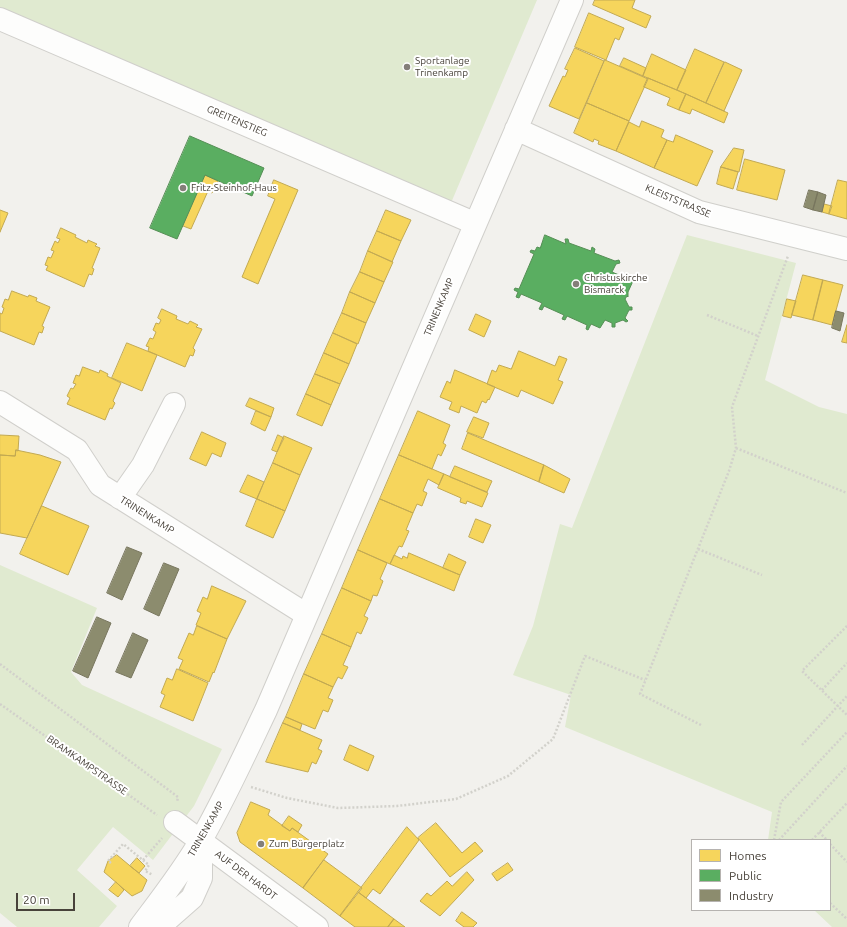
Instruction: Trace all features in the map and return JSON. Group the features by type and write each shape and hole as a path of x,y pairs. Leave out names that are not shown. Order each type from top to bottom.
{"street":[{"name":"TRINENKAMP","path":"140,927 172,884 201,841 232,782 266,710 474,223 572,0"},
{"name":"GREITENSTIEG","path":"0,19 474,223"},
{"name":"KLEISTSTRASSE","path":"516,129 698,212 847,249"},
{"name":"TRINENKAMP","path":"0,402 77,450 100,485 307,614"},
{"path":"120,498 143,465 174,404"},
{"name":"AUF DER HARDT","path":"175,822 317,927"},
{"path":"159,927 192,898 201,878 201,841"}],"path":[{"path":"701,725 640,694 698,549 736,448 732,407 786,265 793,236"},
{"path":"707,315 758,336"},
{"path":"736,448 847,493"},
{"path":"698,549 762,575"},
{"path":"847,626 802,671 847,715"},
{"path":"232,782 287,798 338,808 397,806 456,799 508,776 553,738 585,656 645,680"},
{"path":"822,690 847,663"},
{"path":"0,664 178,797 175,822 143,860"},
{"path":"802,745 847,696"},
{"name":"BRAMKAMPSTRASSE","path":"0,704 164,820 175,822"},
{"path":"774,839 781,802 847,732"},
{"path":"780,839 847,766"},
{"path":"813,839 847,802"},
{"path":"819,832 826,839"},
{"path":"831,845 847,862"},
{"path":"831,904 847,919"}],"green space":[{"path":"0,0 537,0 448,210 0,23"},
{"path":"687,235 796,263 765,380 819,407 847,414 847,927 832,927 815,911 831,911 831,839 768,839 772,812 565,727 571,695 513,675 533,626 560,524 572,528"},
{"path":"0,565 97,608 71,672 82,685 222,749 194,806 153,860 113,827 77,870 117,906 99,927 17,927 0,913"}],"building: Homes":[{"path":"595,0 635,0 632,8 651,16 646,28 593,5"},
{"path":"589,13 624,28 619,40 615,38 606,60 575,47"},
{"path":"575,48 604,61 579,119 549,106 563,76 565,77 568,70 565,69"},
{"path":"695,49 724,62 706,103 677,90"},
{"path":"652,54 686,70 677,90 643,76"},
{"path":"624,58 646,68 643,76 620,66"},
{"path":"605,60 648,79 629,121 587,103"},
{"path":"725,62 742,70 724,111 706,103"},
{"path":"648,78 686,94 679,110 667,105 670,98 644,87"},
{"path":"686,94 728,113 724,123 692,109 690,114 679,110"},
{"path":"587,103 629,121 616,151 598,144 599,141 594,139 593,142 574,133"},
{"path":"642,121 664,130 661,137 667,140 654,168 616,151 629,122 639,127"},
{"path":"676,135 713,151 697,186 654,168 667,140 673,142"},
{"path":"734,148 744,150 739,172 721,167"},
{"path":"745,159 785,170 777,200 737,190"},
{"path":"721,167 738,172 733,189 717,184"},
{"path":"205,175 218,181 212,193 208,191 191,229 183,226"},
{"path":"274,180 298,190 258,284 242,277 275,199 268,196"},
{"path":"838,180 847,182 847,219 829,214"},
{"path":"824,204 832,206 829,214 822,212"},
{"path":"0,210 8,213 0,232"},
{"path":"386,210 411,220 401,241 377,231"},
{"path":"61,228 76,235 75,237 87,243 88,240 97,244 95,246 100,248 92,268 94,269 92,275 89,274 84,287 46,270 48,266 45,265 48,257 51,258 54,251 51,250 55,241 58,243 60,239 57,238"},
{"path":"377,231 401,241 392,262 368,251"},
{"path":"368,251 393,262 384,282 360,272"},
{"path":"360,272 384,282 375,303 350,292"},
{"path":"803,275 823,280 813,320 792,315"},
{"path":"823,280 843,285 832,325 813,320"},
{"path":"12,291 28,297 29,295 37,298 36,301 50,307 42,326 44,327 42,333 39,332 34,345 0,331 0,313 2,314 4,308 2,307 5,299 8,300"},
{"path":"350,292 375,303 366,323 342,313"},
{"path":"787,299 796,301 791,318 783,316"},
{"path":"162,309 177,316 176,319 188,324 190,321 198,325 196,327 202,329 193,348 195,350 193,356 190,355 185,367 148,351 149,347 146,346 150,338 153,339 156,332 153,330 156,323 159,324 161,320 158,318"},
{"path":"342,313 366,323 358,344 333,333"},
{"path":"476,314 491,321 484,337 469,330"},
{"path":"847,325 847,343 842,342"},
{"path":"333,333 357,344 349,364 324,353"},
{"path":"127,343 157,355 142,391 112,378"},
{"path":"519,351 555,366 559,356 567,359 558,380 563,382 553,404 521,390 518,397 487,384 492,370 496,372 499,365 511,369"},
{"path":"324,353 349,364 340,384 315,374"},
{"path":"83,367 99,373 100,370 108,374 107,376 121,383 113,401 115,403 112,409 110,408 105,420 67,404 70,398 67,396 71,388 73,389 76,384 73,383 76,375 79,376"},
{"path":"455,370 495,387 489,400 488,399 486,403 482,401 477,413 461,406 459,413 449,409 452,402 440,397 447,381 450,383"},
{"path":"315,374 340,384 331,405 306,394"},
{"path":"306,394 331,405 322,426 297,415"},
{"path":"250,398 274,408 271,417 246,406"},
{"path":"256,411 271,417 265,431 251,424"},
{"path":"418,411 450,425 443,443 446,445 441,456 438,454 432,469 399,455"},
{"path":"474,417 489,423 483,438 467,432"},
{"path":"202,432 226,443 221,457 212,453 206,466 190,459"},
{"path":"468,433 544,465 539,482 462,449"},
{"path":"0,435 19,436 18,451 16,450 15,456 0,455"},
{"path":"278,435 284,438 277,452 272,450"},
{"path":"284,436 312,448 300,475 273,463"},
{"path":"16,450 40,455 61,462 27,538 0,533 0,455 15,456"},
{"path":"399,455 444,474 439,485 428,479 423,491 427,493 422,506 417,504 413,513 380,499"},
{"path":"273,463 300,475 285,511 257,499"},
{"path":"544,465 570,479 564,493 539,482"},
{"path":"455,466 492,481 487,492 450,477"},
{"path":"444,474 488,493 482,507 467,501 466,504 460,502 461,498 438,488"},
{"path":"248,475 264,482 257,499 240,492"},
{"path":"257,499 285,511 273,538 246,526"},
{"path":"380,499 413,513 406,530 409,531 402,547 399,546 390,564 358,550"},
{"path":"42,506 89,526 68,575 20,554"},
{"path":"476,519 491,525 483,543 469,537"},
{"path":"358,550 387,563 380,579 383,581 377,596 373,595 371,601 342,588"},
{"path":"409,553 460,575 454,591 390,564 394,555 402,559 403,556 407,558"},
{"path":"449,554 466,562 460,575 443,568"},
{"path":"212,586 246,601 227,639 196,625 201,613 197,611 203,597 207,599"},
{"path":"342,588 371,601 364,616 368,618 361,634 357,632 351,647 322,634"},
{"path":"197,626 227,639 209,682 179,669 183,660 178,658 189,633 193,635"},
{"path":"322,634 351,647 343,665 348,667 342,679 338,677 333,687 304,674"},
{"path":"177,669 208,683 193,721 160,707 165,695 161,693 167,678 172,680"},
{"path":"304,674 333,687 328,698 333,700 328,712 323,710 315,729 286,717"},
{"path":"286,717 302,724 300,730 283,723"},
{"path":"283,723 322,740 318,749 322,751 316,764 312,762 308,772 266,762"},
{"path":"350,745 374,756 368,771 344,760"},
{"path":"251,802 270,810 268,815 290,831 292,828 328,854 303,888 240,842 237,833"},
{"path":"289,816 302,825 298,832 292,828 290,831 282,826"},
{"path":"436,823 462,853 475,842 483,851 450,877 418,838"},
{"path":"407,827 419,840 380,894 373,889 366,898 358,892"},
{"path":"117,855 147,880 142,891 132,896 104,872 108,861"},
{"path":"137,858 145,866 139,873 130,866"},
{"path":"324,860 362,888 340,916 303,888"},
{"path":"508,863 513,870 497,881 492,874"},
{"path":"467,872 474,880 440,916 420,901 427,893 431,896 447,881 452,886"},
{"path":"116,882 124,890 118,897 109,890"},
{"path":"358,892 394,919 388,927 355,927 340,916"},
{"path":"462,912 477,923 473,927 464,927 456,921"},
{"path":"394,919 405,927 388,927"}],"building: Public":[{"name":"Fritz-Steinhof-Haus","path":"190,136 264,168 252,196 205,175 177,239 150,228"},
{"name":"Christuskirche Bismarck","path":"545,235 566,244 565,239 568,239 569,243 591,251 592,247 595,249 594,253 615,261 619,260 620,263 616,264 612,272 633,281 628,292 628,297 627,296 625,299 629,307 632,307 632,310 629,310 625,318 628,321 626,322 623,320 615,323 615,327 612,327 612,323 605,320 600,328 591,324 588,330 586,329 587,325 567,316 565,320 562,319 564,315 544,306 542,310 539,309 542,303 521,294 519,298 516,297 518,292 514,290 515,288 519,289 534,254 530,252 531,250 535,251 537,247 540,248"}],"building: Industry":[{"path":"809,190 818,192 813,210 804,207"},
{"path":"818,192 826,195 822,212 813,210"},
{"path":"836,311 844,313 840,331 832,328"},
{"path":"127,547 142,553 122,600 107,593"},
{"path":"164,563 179,569 159,616 144,609"},
{"path":"97,617 111,623 88,678 73,671"},
{"path":"133,633 148,640 131,678 116,672"}],"place":[{"name":"Sportanlage Trinenkamp","path":"407,67"},
{"name":"Fritz-Steinhof-Haus","path":"183,188"},
{"name":"Christuskirche Bismarck","path":"576,284"},
{"name":"Zum Bürgerplatz","path":"261,844"}]}
